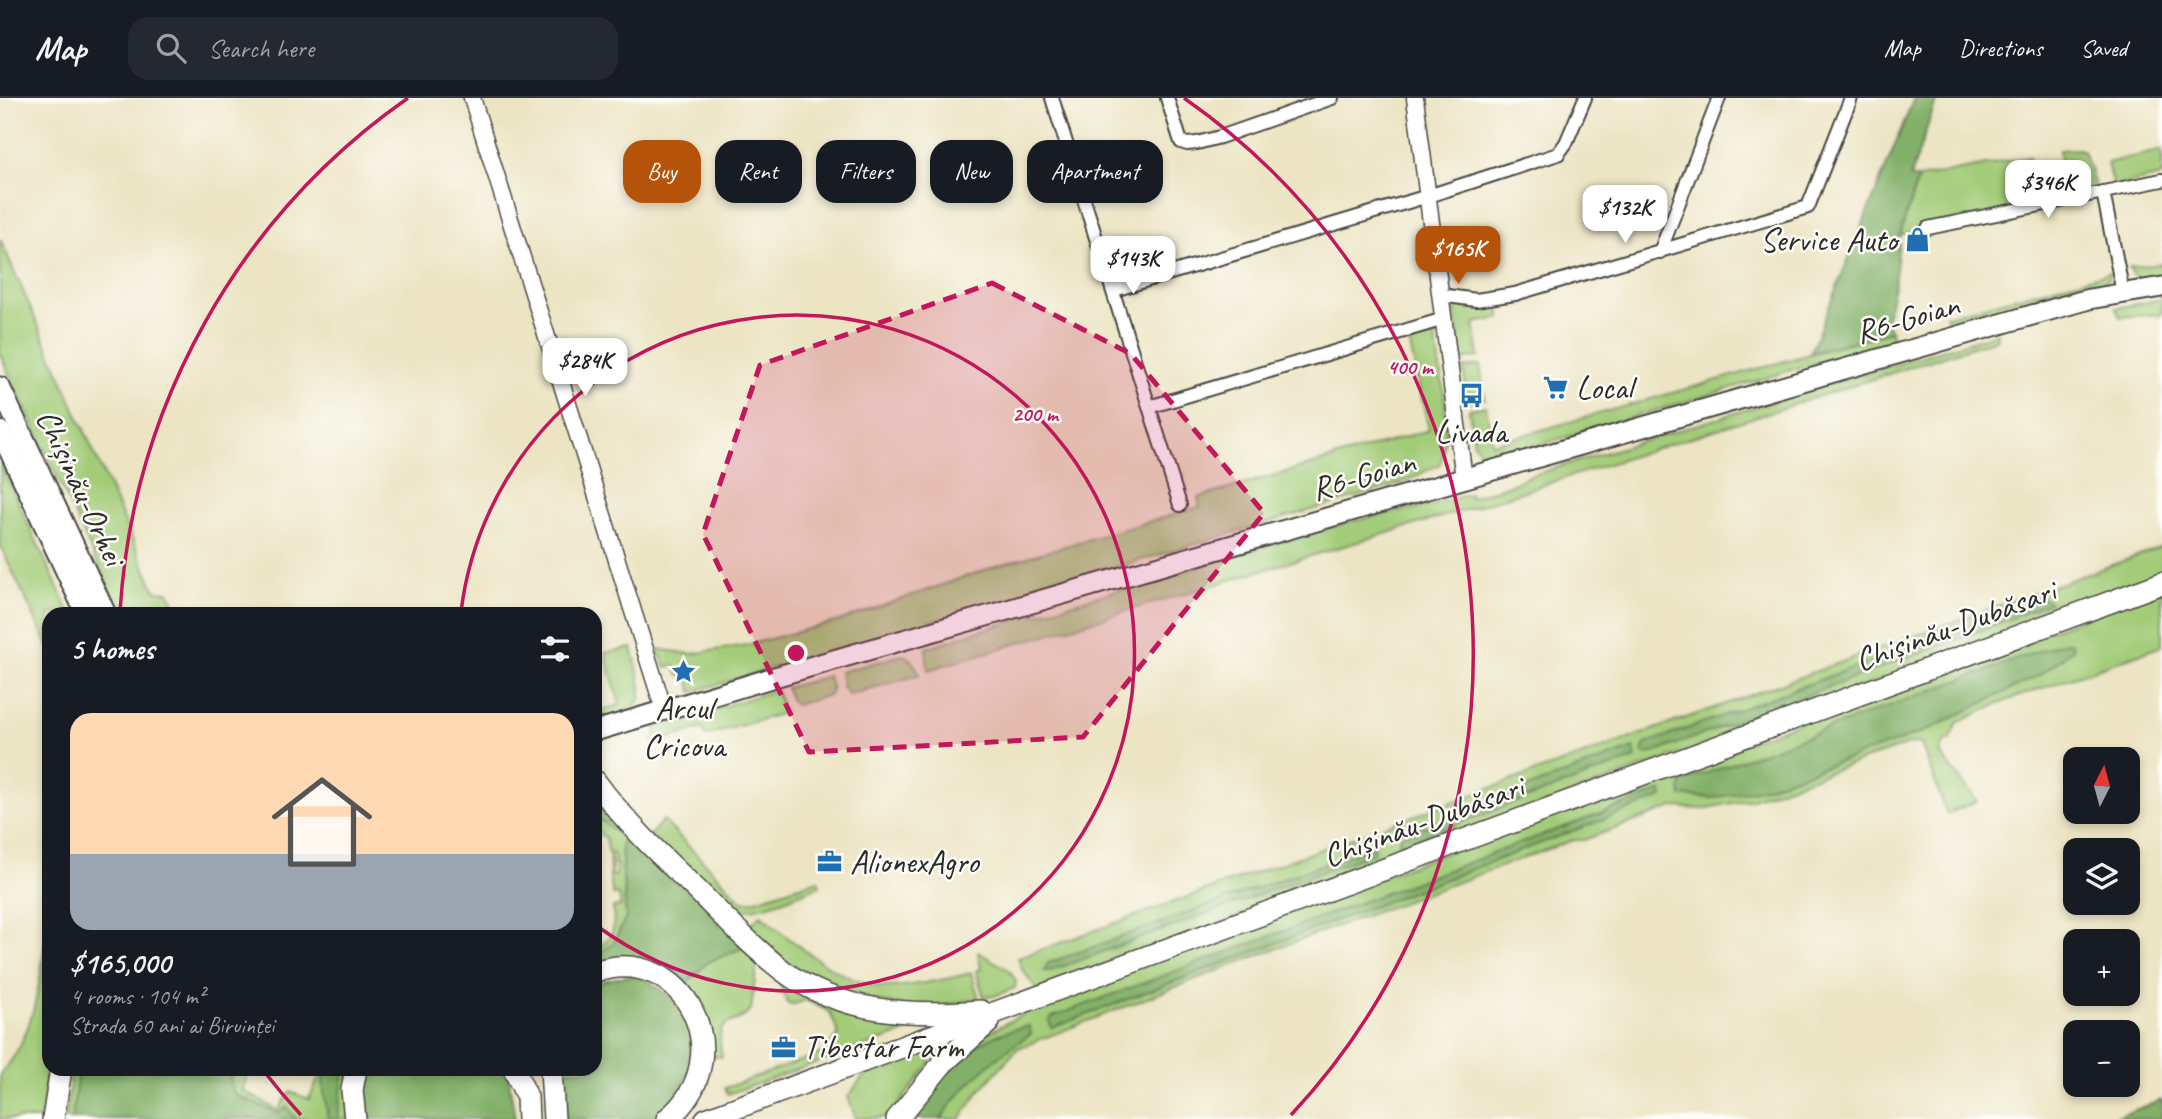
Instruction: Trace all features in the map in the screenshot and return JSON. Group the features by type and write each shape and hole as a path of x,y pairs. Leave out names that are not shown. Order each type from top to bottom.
{"highway":[{"name":"Chișinău-Dubăsari","path":"706,1119 2162,583"},
{"path":"602,789 651,846 746,938 784,971 807,986 830,997 899,1013 937,1014 1007,1008"},
{"path":"602,970 623,966 649,971 671,985 692,1010 701,1036 701,1070 696,1084 684,1102 667,1119"},
{"path":"897,1119 955,1050 1007,1008"},
{"path":"54,1119 60,1076"},
{"path":"355,1076 352,1090 355,1119"},
{"path":"517,1076 527,1097 528,1119"},
{"path":"551,1076 554,1119"}],"main road":[{"name":"R6-Goian","path":"602,729 2008,321 2089,299 2162,287"},
{"name":"Chișinău-Orhei","path":"0,387 103,607"},
{"name":"Chișinău-Orhei","path":"0,431 83,607"},
{"name":"R6-Goian","path":"602,739 624,724"},
{"path":"523,1076 527,1097"}],"street":[{"path":"472,98 664,710"},
{"path":"1052,98 1180,505"},
{"path":"1167,98 1181,142 1186,144 1220,137 1332,98"},
{"path":"1415,98 1464,479"},
{"path":"1114,290 1558,154 1566,143 1585,98"},
{"path":"1660,252 1719,98"},
{"path":"1441,295 1476,300 1490,299 1808,207 1852,98"},
{"path":"1928,228 2162,180"},
{"path":"2103,192 2123,293"},
{"path":"1149,407 1444,319"}],"highlighted area":[{"path":"992,283 1131,354 1264,513 1083,737 809,752 703,534 760,365"}],"green space":[{"path":"1914,98 1937,98 1910,178 1918,178 1900,235 1894,285 1886,321 1891,331 1810,353"},
{"path":"2059,150 2084,151 2096,189 1900,235 1918,178 2029,157 2034,179 2062,175"},
{"path":"2162,150 2162,176 2113,187 2107,163"},
{"path":"0,239 152,584 156,591 169,592 175,607 118,607 0,354"},
{"path":"2162,264 2162,276 2141,278 2134,276 2129,267"},
{"path":"2111,272 2108,279 2096,286 1952,326 1946,316"},
{"path":"2162,299 2162,314 2120,317 2116,308"},
{"path":"1498,303 1501,318 1474,323 1479,357 1461,360 1455,310 1459,305"},
{"path":"1891,331 1893,340 1506,455 1482,454 1474,444 1469,409 1486,406 1492,444"},
{"path":"1997,333 1997,339 1478,506 928,670 926,648 975,632 1356,520 1432,505 1469,494 1470,498 1529,476"},
{"path":"1435,335 1445,400 1444,448 1440,464 1400,484 692,692 688,677 678,675 674,665 666,667 657,649 691,654 747,645 839,621 996,566 1200,507 1198,498 1429,430 1409,341"},
{"path":"1480,365 1485,399 1468,402 1463,368"},
{"path":"0,463 67,607 42,607 42,633 0,545"},
{"path":"2162,547 2162,577 1037,990 1022,969 1018,958"},
{"path":"2162,589 2162,646 2005,701 1957,723 1951,739 1944,743 1940,753 1977,801 1947,814 1921,744 1912,743 1752,799 1702,809 1673,807 1584,840 1573,840 1245,960 1018,1048 979,1091 960,1119 904,1119 978,1038 1055,997"},
{"path":"2042,598 2050,602 1985,629 1653,753 1644,754 1642,751 1645,744"},
{"path":"2061,643 2071,643 2073,649 2042,674 1930,729 1761,789 1713,798 1682,796 1682,782"},
{"path":"632,648 641,691 635,706 602,721 602,710 620,705 605,653"},
{"path":"902,655 913,663 919,675 848,695 846,689 843,689 840,672"},
{"path":"828,676 832,691 830,695 796,705 791,701 786,688"},
{"path":"776,690 784,713 705,736 702,728 653,743 657,727"},
{"path":"1633,748 1636,758 1407,843 1399,842 1400,836"},
{"path":"1661,791 1663,797 1052,1028 1049,1021 1052,1017"},
{"path":"602,800 747,946 708,962 683,987 602,966 602,951 612,945 626,918 621,845 624,839 604,822"},
{"path":"663,820 742,901 753,901 818,880 820,886 762,907 726,907 650,835"},
{"path":"602,821 624,839 621,845 626,918 612,945 602,951 602,945 612,932 613,907 621,906 619,895 613,895 609,860 612,859 612,876 616,876 617,865 612,853 609,857 606,838 602,835"},
{"path":"1374,846 1374,853 1044,971 1048,963"},
{"path":"761,915 814,957 860,982 896,987 971,973 979,999 924,1009 844,996 787,966 750,929 751,924"},
{"path":"747,946 758,956 751,1010 723,1027 720,1043 722,1057 717,1057 708,1053 683,987 708,962"},
{"path":"978,952 1009,970 1016,981 1015,988 984,997 976,971 981,969"},
{"path":"42,964 42,1076 46,1076 41,1119 0,1119 0,1074 23,1039 31,1018"},
{"path":"627,976 643,978 684,1005 696,1063 665,1113 650,1119 566,1119 563,1076 602,1076 602,982"},
{"path":"780,978 910,1020 914,1029 728,1094 725,1088 825,1052 839,1035 830,1012 806,1000 791,1005 787,1003"},
{"path":"1029,1026 1031,1034 981,1071 941,1119 909,1119 947,1072 973,1048 1007,1031"},
{"path":"926,1053 931,1062 889,1117 856,1119 848,1097 862,1078 872,1071"},
{"path":"71,1076 248,1076 242,1090 278,1110 290,1092 309,1099 320,1076 349,1076 349,1119 65,1119"},
{"path":"77,1076 230,1076 232,1090 240,1097 278,1113 287,1107 296,1119 72,1119"},
{"path":"324,1076 343,1076 338,1119 328,1119"},
{"path":"362,1076 508,1076 515,1119 359,1119"},
{"path":"2162,1100 2162,1119 2110,1119"}],"place":[{"name":"Service Auto","path":"1917,240"},
{"name":"Local","path":"1556,388"},
{"name":"Livada","path":"1471,395"},
{"name":"Arcul Cricova","path":"684,671"},
{"name":"AlionexAgro","path":"830,862"},
{"name":"Tibestar Farm","path":"783,1047"}]}
